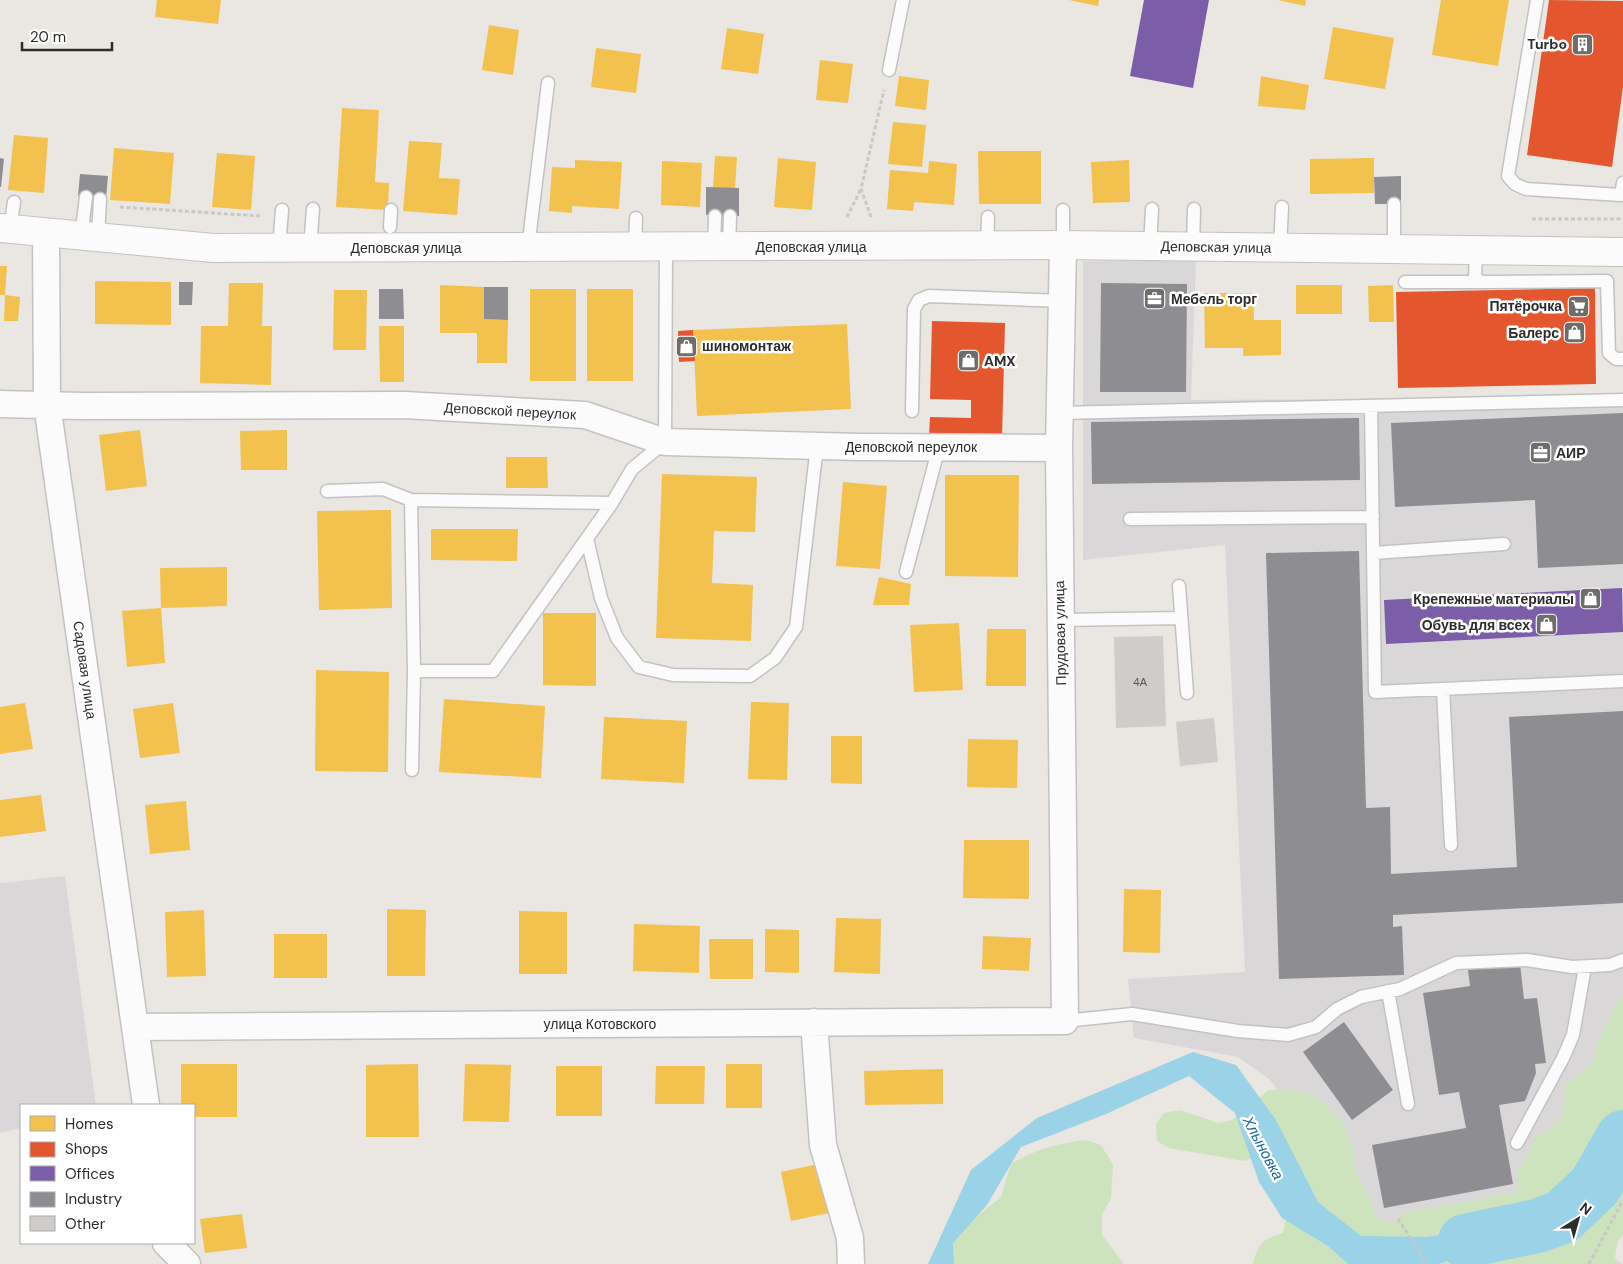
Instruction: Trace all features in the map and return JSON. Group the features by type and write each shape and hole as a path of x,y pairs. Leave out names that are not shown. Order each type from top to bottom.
{"main road":[{"name":"Деповская улица","path":"5,228 46,234 213,248 721,248 1063,245 1623,252"}],"street":[{"name":"Садовая улица","path":"46,234 47,404 146,1104"},
{"name":"Прудовая улица","path":"1063,245 1059,448 1065,1022"},
{"name":"Деповской переулок","path":"0,404 83,406 404,405 586,415 665,442 817,446 1059,448"},
{"path":"814,1022 824,1145 850,1238 851,1264"},
{"name":"улица Котовского","path":"135,1027 1065,1022"},
{"path":"167,1244 187,1264"}],"lane":[{"path":"889,70 903,0"},
{"path":"1537,0 1508,176 1515,184 1526,189 1554,191 1621,195 1623,184"},
{"path":"528,248 548,83"},
{"path":"86,197 90,237"},
{"path":"90,237 100,199"},
{"path":"5,228 14,202"},
{"path":"1394,204 1394,249"},
{"path":"1280,248 1282,207"},
{"path":"310,248 313,209"},
{"path":"1150,246 1152,209"},
{"path":"1192,247 1194,209"},
{"path":"278,248 282,210"},
{"path":"390,227 391,210"},
{"path":"1063,210 1063,245"},
{"path":"715,216 721,248"},
{"path":"721,248 730,216"},
{"path":"987,247 988,217"},
{"path":"635,248 636,218"},
{"path":"414,670 493,670 612,503 632,469 665,442 666,248"},
{"path":"1476,250 1475,278 1480,282"},
{"path":"1405,282 1607,280 1609,352 1616,359 1623,359"},
{"path":"912,411 914,309 919,300 929,296 1062,301"},
{"path":"1060,413 1623,400"},
{"path":"1371,406 1375,692 1623,682"},
{"path":"587,539 601,598 617,638 639,667 673,675 750,676 775,658 796,627 817,446"},
{"path":"906,572 940,447"},
{"path":"327,491 384,489 411,500 612,503"},
{"path":"411,500 414,670 412,770"},
{"path":"1130,519 1373,517"},
{"path":"1373,553 1504,544"},
{"path":"1179,586 1187,693"},
{"path":"1060,620 1181,618"},
{"path":"1443,689 1452,845"},
{"path":"1065,1022 1132,1014 1238,1031 1288,1035 1316,1027 1337,1010 1361,997 1400,989 1456,963 1527,960 1572,967 1585,967 1610,965 1623,960"},
{"path":"1517,1143 1563,1058 1573,1035 1585,967"},
{"path":"1388,991 1408,1104"}],"path":[{"path":"845,221 861,189"},
{"path":"174,218 175,205"},
{"path":"257,210 257,221"},
{"path":"1589,1264 1623,1200"},
{"path":"1398,1219 1427,1264"}],"shaded area":[{"path":"1196,259 1191,400 1398,399 1623,393 1623,1047 1517,1192 1393,1224 1377,1217 1270,1080 1238,1057 1134,1038 1128,979 1245,972 1225,545 1083,560 1083,261"},
{"path":"65,876 96,1104 20,1104 20,1128 0,1133 0,883"}],"green space":[{"path":"1623,996 1623,1235 1617,1243 1615,1258 1622,1264 1253,1264 1262,1243 1271,1237 1283,1233 1288,1209 1275,1151 1244,1161 1169,1148 1157,1141 1156,1124 1164,1113 1180,1110 1218,1123 1232,1120 1269,1090 1291,1089 1315,1096 1339,1117 1353,1147 1356,1170 1377,1217 1393,1224 1403,1213 1517,1192 1517,1172 1526,1159 1534,1138 1551,1128 1561,1118 1565,1106 1564,1086 1592,1064 1598,1041 1617,1002"},
{"path":"1085,1140 1101,1145 1113,1165 1111,1198 1102,1215 1102,1235 1124,1264 954,1264 953,1243 975,1218 1001,1197 1011,1164 1029,1154 1046,1148"}],"water":[{"path":"1193,1052 1236,1065 1276,1120 1318,1202 1361,1236 1428,1237 1534,1217 1539,1233 1438,1264 1348,1264 1328,1246 1282,1218 1259,1182 1235,1113 1189,1076 1106,1114 1021,1147 987,1205 953,1243 954,1264 928,1264 971,1170 1037,1118"}],"building: Homes":[{"path":"157,0 221,0 218,24 155,17"},
{"path":"1069,0 1099,0 1098,6"},
{"path":"1278,0 1306,0 1305,6"},
{"path":"1441,0 1509,0 1498,66 1432,55"},
{"path":"489,25 519,30 513,75 482,70"},
{"path":"1333,27 1394,38 1385,89 1324,79"},
{"path":"727,28 764,34 758,74 721,69"},
{"path":"596,48 641,54 636,93 591,87"},
{"path":"820,60 853,64 848,103 816,100"},
{"path":"899,76 929,80 926,110 895,106"},
{"path":"1261,76 1309,85 1305,110 1258,106"},
{"path":"342,108 379,110 375,182 389,183 388,210 336,207"},
{"path":"893,122 926,125 922,167 888,164"},
{"path":"14,135 48,138 44,193 8,190"},
{"path":"409,141 442,143 439,178 460,179 457,215 403,211"},
{"path":"114,148 174,153 170,204 110,200"},
{"path":"978,151 1041,151 1041,204 979,204"},
{"path":"217,153 255,156 251,210 212,207"},
{"path":"715,156 737,157 735,188 713,188"},
{"path":"778,158 816,162 812,210 774,207"},
{"path":"1374,158 1374,193 1310,194 1310,159"},
{"path":"575,160 622,162 619,209 572,206 572,213 549,211 552,167 575,168"},
{"path":"1129,160 1130,202 1093,203 1091,162"},
{"path":"662,161 702,163 700,207 661,205"},
{"path":"929,161 957,164 954,205 914,202 913,211 887,209 890,170 928,173"},
{"path":"0,266 7,266 5,295 0,295"},
{"path":"95,281 171,282 171,325 95,324"},
{"path":"229,283 263,283 262,326 272,326 271,385 200,383 201,326 228,326"},
{"path":"440,285 484,287 484,319 508,320 507,363 477,363 477,333 440,333"},
{"path":"1296,285 1342,285 1342,314 1296,314"},
{"path":"1393,285 1394,322 1369,322 1368,286"},
{"path":"530,289 576,289 576,381 530,381"},
{"path":"587,289 633,289 633,381 587,381"},
{"path":"334,290 367,290 366,350 333,350"},
{"path":"1204,293 1253,293 1254,320 1281,320 1281,355 1243,356 1243,348 1205,348"},
{"path":"5,295 20,297 18,321 4,321"},
{"path":"847,324 851,409 697,416 693,330"},
{"path":"379,326 404,326 404,382 380,382"},
{"path":"140,430 147,486 106,491 99,435"},
{"path":"287,430 287,470 241,470 240,431"},
{"path":"506,457 547,457 548,488 506,488"},
{"path":"662,474 757,477 755,532 714,531 712,583 753,585 751,641 656,638"},
{"path":"945,475 1019,475 1018,577 945,576"},
{"path":"843,482 887,486 880,569 836,566"},
{"path":"391,510 392,608 319,610 317,511"},
{"path":"431,529 518,529 517,561 431,560"},
{"path":"227,567 227,606 161,608 160,568"},
{"path":"879,577 911,584 909,605 873,605"},
{"path":"161,608 165,663 127,667 122,611"},
{"path":"543,613 596,613 596,686 543,685"},
{"path":"959,623 963,690 914,692 910,625"},
{"path":"987,629 1026,629 1026,686 986,686"},
{"path":"316,670 389,672 388,772 315,771"},
{"path":"444,699 545,706 541,778 439,772"},
{"path":"751,702 789,703 787,780 748,779"},
{"path":"25,703 33,749 0,754 0,707"},
{"path":"173,703 180,753 140,758 133,709"},
{"path":"604,717 687,721 684,783 601,779"},
{"path":"831,736 862,736 862,784 831,783"},
{"path":"968,739 1018,740 1017,788 967,787"},
{"path":"41,795 46,831 0,837 0,800"},
{"path":"186,801 190,850 150,854 145,805"},
{"path":"964,840 1029,840 1029,899 963,898"},
{"path":"1124,889 1161,890 1160,953 1123,952"},
{"path":"387,909 426,910 425,976 387,976"},
{"path":"204,910 206,976 167,977 165,912"},
{"path":"519,911 567,912 567,974 519,974"},
{"path":"836,918 881,919 880,974 834,972"},
{"path":"634,924 700,926 699,973 633,971"},
{"path":"765,929 799,930 799,973 765,972"},
{"path":"274,934 327,934 327,978 274,978"},
{"path":"983,936 1031,938 1029,971 982,969"},
{"path":"709,939 753,939 753,979 710,979"},
{"path":"181,1064 237,1064 237,1117 195,1117 195,1104 181,1104"},
{"path":"418,1064 419,1137 366,1137 366,1065"},
{"path":"465,1064 511,1065 509,1122 463,1121"},
{"path":"726,1064 762,1064 762,1108 726,1108"},
{"path":"556,1066 602,1066 602,1116 556,1116"},
{"path":"656,1066 705,1066 704,1104 655,1104"},
{"path":"943,1069 943,1104 865,1105 864,1071"},
{"path":"818,1164 829,1213 791,1221 781,1172"},
{"path":"242,1214 247,1248 205,1253 200,1219"}],"building: Shops":[{"name":"Turbo","path":"1549,0 1623,1 1623,87 1612,167 1527,155"},
{"path":"1595,288 1596,384 1398,388 1396,292"},
{"name":"AMX","path":"932,321 1005,323 1002,438 929,436 930,417 971,418 971,400 930,399"},
{"name":"шиномонтаж","path":"693,330 695,361 679,362 678,331"}],"building: Offices":[{"path":"1144,0 1209,0 1193,88 1130,76"},
{"path":"1622,588 1623,632 1386,644 1384,600"}],"building: Industry":[{"path":"0,158 4,159 1,187 0,187"},
{"path":"80,174 108,176 106,199 78,196"},
{"path":"1401,176 1401,204 1375,204 1374,177"},
{"path":"706,187 739,188 739,216 706,215"},
{"path":"179,282 193,282 192,305 179,305"},
{"path":"1101,283 1187,284 1186,392 1100,392"},
{"path":"484,287 508,287 508,320 484,319"},
{"path":"379,289 403,289 404,319 379,319"},
{"path":"1623,413 1623,564 1538,568 1535,500 1395,507 1391,423"},
{"path":"1359,418 1360,480 1092,484 1091,422"},
{"path":"1359,551 1366,808 1390,807 1391,874 1517,867 1509,717 1623,711 1623,903 1393,915 1393,927 1402,926 1404,975 1279,979 1266,553"},
{"path":"1520,964 1524,999 1537,998 1546,1063 1535,1064 1536,1073 1525,1101 1499,1105 1513,1184 1384,1208 1372,1145 1466,1128 1459,1092 1439,1095 1423,993 1470,986 1468,970"},
{"path":"1344,1022 1393,1090 1352,1120 1303,1052"}],"building: Other":[{"path":"1163,636 1166,726 1116,728 1114,637"},
{"path":"1214,718 1218,762 1180,766 1176,722"}],"waterway":[{"name":"Хлыновка","path":"1465,1241 1537,1226 1562,1217 1595,1186 1623,1137"}],"place":[{"name":"Turbo","path":"1583,44"},
{"name":"Мебель торг","path":"1155,299"},
{"name":"Пятёрочка","path":"1578,306"},
{"name":"Балерс","path":"1575,333"},
{"name":"шиномонтаж","path":"686,346"},
{"name":"AMX","path":"968,361"},
{"name":"АИР","path":"1540,453"},
{"name":"Крепежные материалы","path":"1590,599"},
{"name":"Обувь для всех","path":"1546,625"}]}
